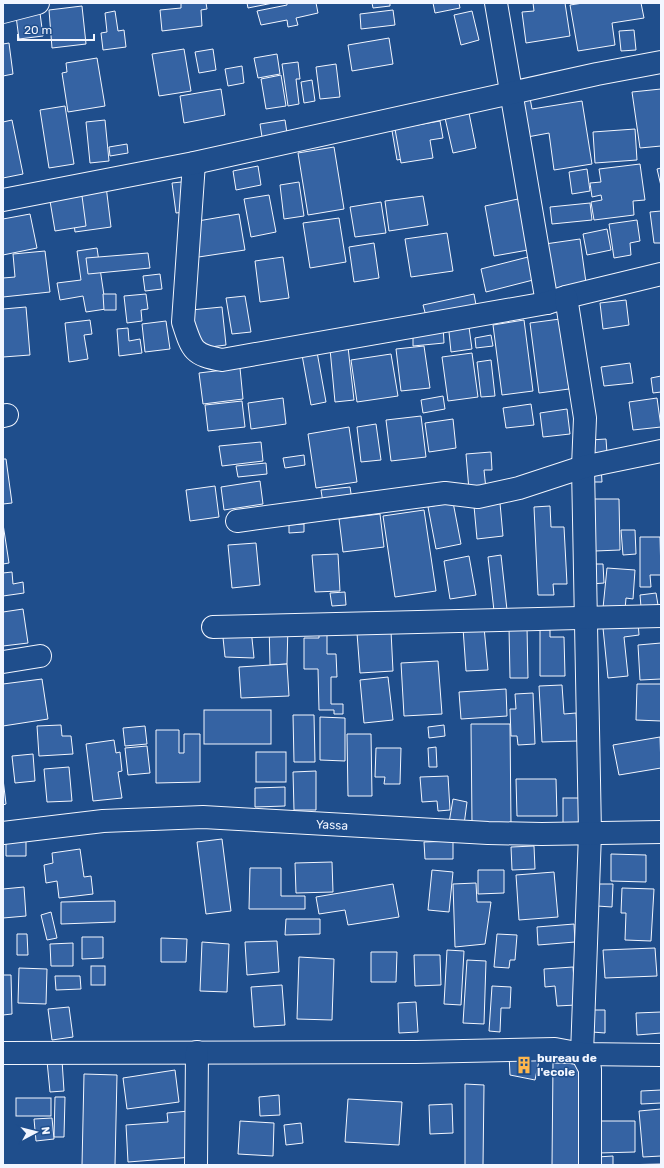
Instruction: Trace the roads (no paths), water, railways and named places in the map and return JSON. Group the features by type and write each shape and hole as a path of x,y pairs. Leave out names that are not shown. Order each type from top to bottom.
{"street":[{"path":"3,12 38,3"},
{"path":"496,3 512,92 556,300 585,418 583,467 590,833 582,1054 590,1069 590,1165"},
{"path":"3,200 194,163 512,92 661,62"},
{"path":"194,163 184,322 190,345 202,356 222,360 556,300 661,274"},
{"path":"237,521 446,493 478,497 519,488 583,467 661,451"},
{"path":"213,627 661,616"},
{"path":"3,662 40,656"},
{"name":"Yassa","path":"3,833 103,822 202,817 481,832 661,832"},
{"path":"3,1053 416,1052 555,1048 582,1054 661,1055"},
{"path":"196,1052 196,1165"}],"place":[{"name":"bureau de l'ecole","path":"524,1065"}]}
